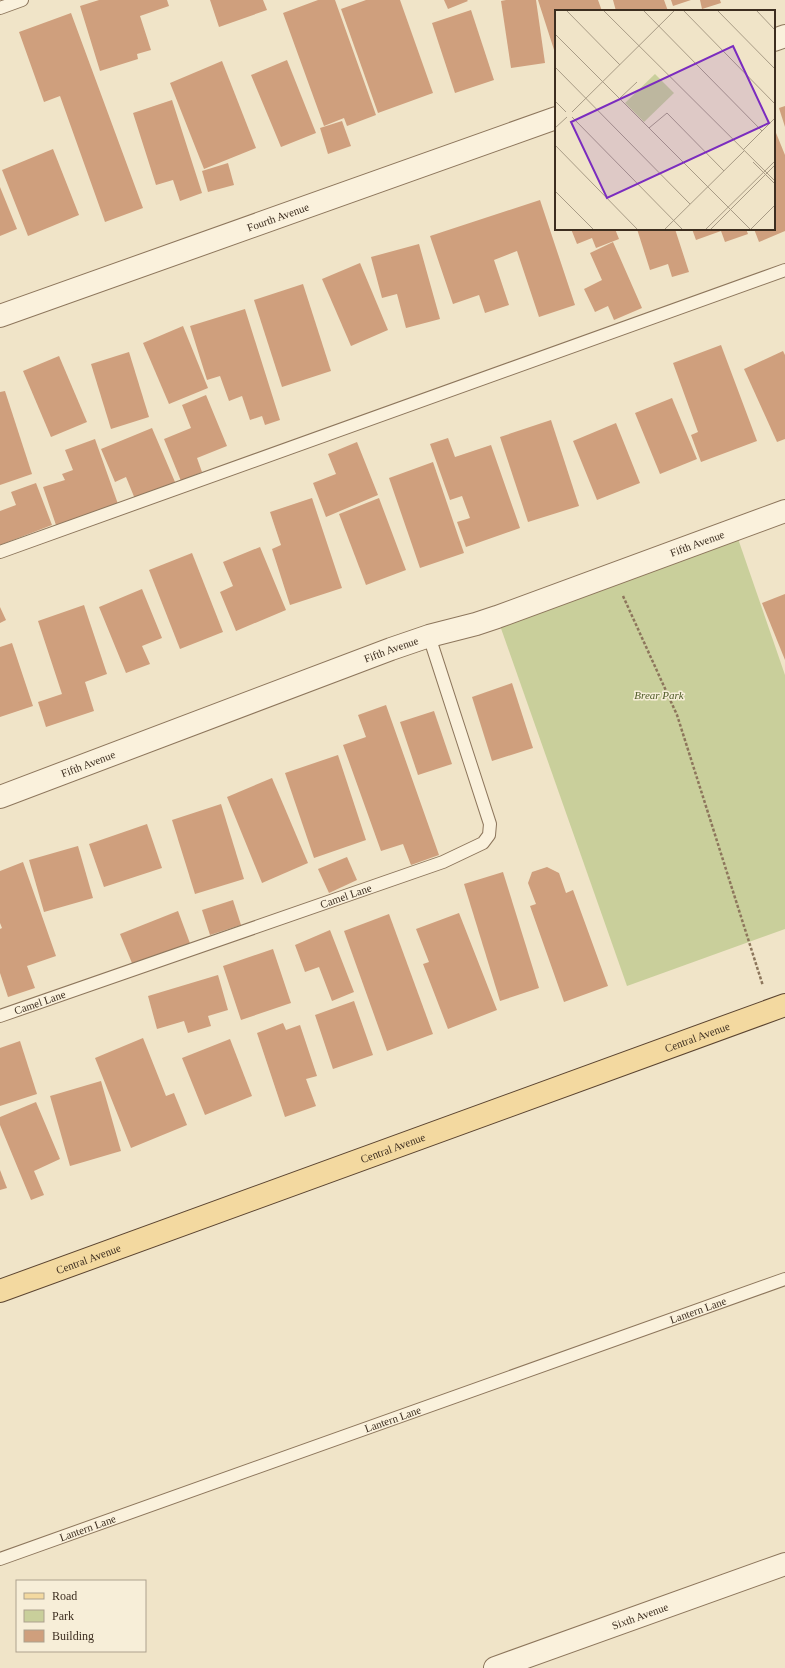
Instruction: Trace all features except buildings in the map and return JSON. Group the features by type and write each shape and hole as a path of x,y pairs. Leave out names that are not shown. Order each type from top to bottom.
{"main road":[{"name":"Central Avenue","path":"0,1291 778,1007"}],"street":[{"path":"775,40 785,36"},
{"name":"Fourth Avenue","path":"0,316 555,118"},
{"name":"Fifth Avenue","path":"0,797 429,636 476,624 785,511"},
{"name":"Sixth Avenue","path":"495,1668 785,1564"}],"lane":[{"path":"0,8 22,0"},
{"path":"0,552 785,270"},
{"name":"Camel Lane","path":"0,1016 443,862 483,843 489,835 490,824 429,636"},
{"name":"Lantern Lane","path":"0,1559 785,1279"}],"path":[{"path":"613,574 677,714 778,1007"}],"green space":[{"name":"Brear Park","path":"735,530 785,675 785,929 627,986 497,617"}]}
